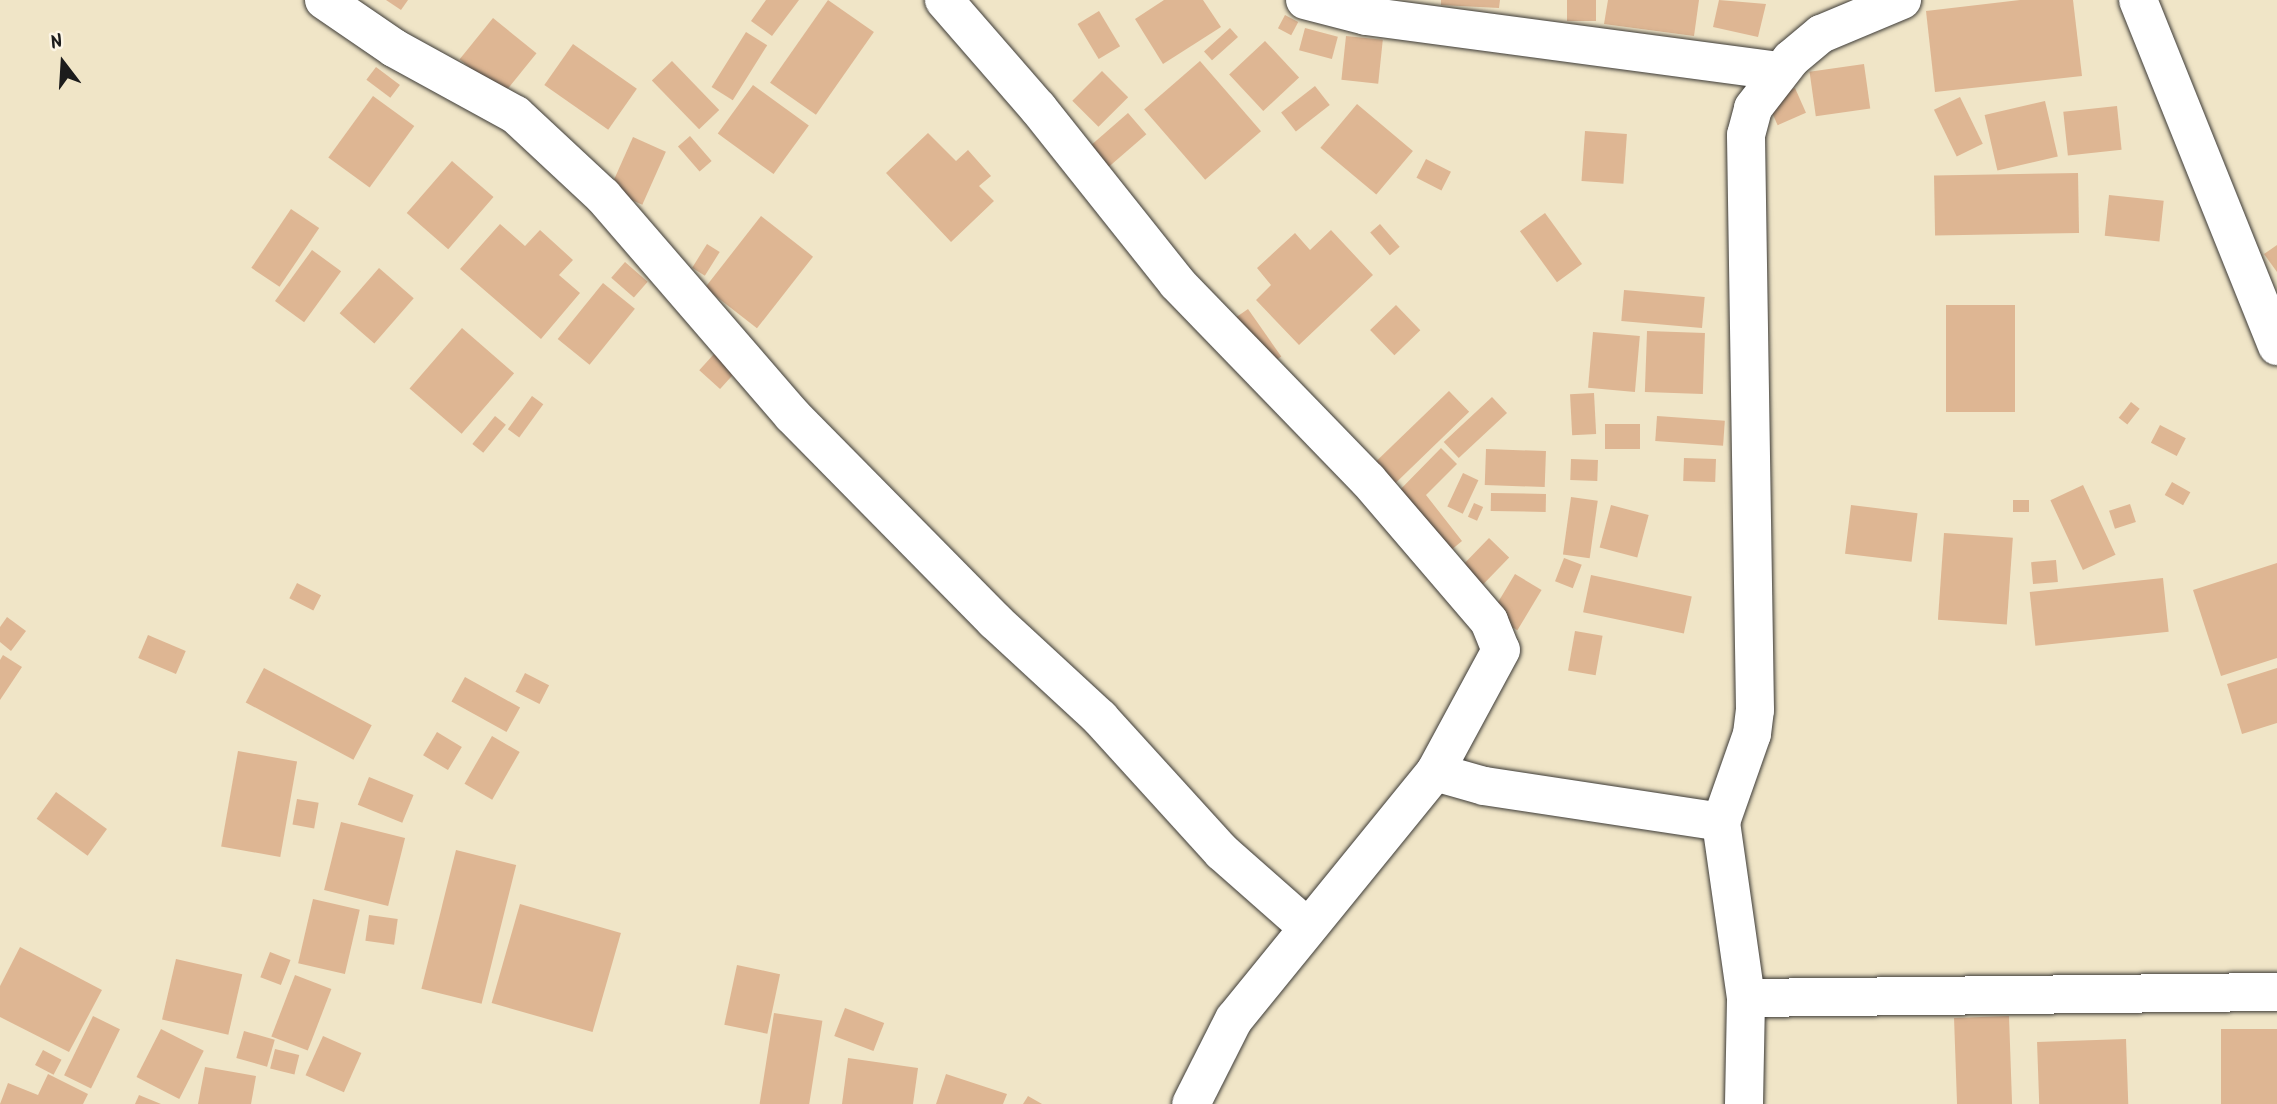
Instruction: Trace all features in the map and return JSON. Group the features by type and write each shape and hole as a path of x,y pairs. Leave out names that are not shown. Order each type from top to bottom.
{"street":[{"path":"324,0 394,48 516,115 603,196 792,415 995,621 1100,718 1222,852 1306,926"},
{"path":"944,0 1038,108 1177,282 1368,480 1489,621 1501,650 1435,772 1306,926 1234,1019 1191,1104"},
{"path":"1305,0 1366,16 1777,71"},
{"path":"1744,1104 1746,998 1721,822 1752,734 1755,710 1744,156 1753,108 1777,71 1821,34 1902,0"},
{"path":"2138,0 2277,346"},
{"path":"1435,772 1483,786 1721,822"},
{"path":"1746,998 2277,992"}],"building":[{"path":"386,0 408,0 401,10"},
{"path":"766,0 799,0 772,36 751,21"},
{"path":"828,0 874,32 816,115 770,83"},
{"path":"1164,0 1203,0 1221,27 1163,64 1135,19"},
{"path":"1441,0 1500,0 1499,8 1441,5"},
{"path":"1567,0 1596,0 1596,21 1567,21"},
{"path":"1608,0 1699,0 1694,36 1604,24"},
{"path":"1719,0 1766,4 1758,37 1713,27"},
{"path":"2020,0 2073,0 2082,76 1935,92 1926,11"},
{"path":"1099,11 1120,46 1099,59 1078,24"},
{"path":"1285,15 1298,22 1291,35 1278,28"},
{"path":"493,18 537,53 503,94 460,59"},
{"path":"1230,28 1238,37 1212,60 1204,51"},
{"path":"1305,28 1338,37 1332,59 1299,50"},
{"path":"746,32 767,45 733,100 712,87"},
{"path":"1346,36 1383,40 1378,84 1341,80"},
{"path":"1265,41 1299,78 1263,111 1229,74"},
{"path":"573,44 637,89 608,130 544,85"},
{"path":"672,61 719,110 699,129 652,80"},
{"path":"1200,61 1261,131 1205,180 1144,110"},
{"path":"1864,64 1870,109 1816,116 1810,72"},
{"path":"376,67 400,85 390,98 366,80"},
{"path":"1102,71 1128,97 1098,127 1072,101"},
{"path":"753,85 809,126 774,174 718,134"},
{"path":"1315,86 1330,105 1296,131 1281,112"},
{"path":"1795,88 1806,113 1778,125 1767,101"},
{"path":"373,96 414,126 370,187 328,157"},
{"path":"1960,97 1983,144 1957,156 1934,110"},
{"path":"2045,101 2058,157 1997,170 1985,115"},
{"path":"1357,104 1413,151 1376,195 1320,148"},
{"path":"2117,106 2122,150 2068,155 2063,112"},
{"path":"1128,113 1146,134 1100,175 1081,154"},
{"path":"1585,131 1627,134 1623,184 1582,181"},
{"path":"928,133 956,161 968,150 991,176 979,186 994,201 951,242 886,173"},
{"path":"690,136 712,161 700,171 678,146"},
{"path":"633,137 666,152 642,205 609,190"},
{"path":"1426,159 1451,172 1441,190 1416,178"},
{"path":"452,161 494,197 448,249 407,213"},
{"path":"2078,173 2079,233 1935,236 1934,176"},
{"path":"2109,195 2164,201 2159,242 2105,236"},
{"path":"291,209 319,228 279,287 251,268"},
{"path":"1545,213 1582,264 1557,282 1520,231"},
{"path":"761,216 813,257 757,328 705,288"},
{"path":"500,224 525,246 540,230 573,260 559,275 580,293 541,339 460,269"},
{"path":"1380,224 1400,247 1390,255 1370,233"},
{"path":"1331,230 1373,275 1299,345 1256,300 1271,285 1257,268 1295,233 1310,250"},
{"path":"707,244 720,252 705,276 692,268"},
{"path":"2277,245 2277,272 2264,254"},
{"path":"312,250 341,271 304,322 275,301"},
{"path":"625,262 648,282 634,298 611,278"},
{"path":"379,268 414,298 374,343 340,313"},
{"path":"603,283 635,309 590,365 558,339"},
{"path":"1624,290 1705,297 1702,328 1621,321"},
{"path":"1396,305 1420,330 1394,355 1370,330"},
{"path":"1946,305 2015,305 2015,412 1946,412"},
{"path":"1248,309 1281,357 1263,369 1230,322"},
{"path":"462,328 514,373 462,434 410,388"},
{"path":"1647,331 1705,333 1703,394 1645,392"},
{"path":"1593,332 1640,336 1635,392 1588,388"},
{"path":"714,354 735,373 720,389 699,370"},
{"path":"1449,391 1469,412 1391,487 1371,466"},
{"path":"1594,393 1596,434 1572,435 1570,394"},
{"path":"532,396 543,404 519,437 508,429"},
{"path":"1492,397 1507,413 1459,458 1444,442"},
{"path":"2131,402 2140,409 2127,425 2119,418"},
{"path":"495,416 506,425 483,453 472,444"},
{"path":"1657,416 1725,421 1723,446 1655,441"},
{"path":"1605,424 1640,424 1640,449 1605,449"},
{"path":"2160,425 2186,438 2177,456 2151,443"},
{"path":"1441,448 1457,464 1426,495 1462,541 1444,556 1391,499"},
{"path":"1486,449 1546,451 1545,487 1485,485"},
{"path":"1684,458 1716,459 1715,482 1683,481"},
{"path":"1571,459 1598,460 1597,481 1570,480"},
{"path":"1463,473 1478,480 1463,514 1447,507"},
{"path":"2172,482 2190,492 2183,505 2165,495"},
{"path":"2083,485 2116,555 2083,570 2050,500"},
{"path":"1491,493 1546,494 1546,512 1491,511"},
{"path":"1571,497 1598,501 1590,558 1563,554"},
{"path":"2013,500 2029,500 2029,512 2013,512"},
{"path":"1474,503 1483,507 1477,521 1468,517"},
{"path":"2130,504 2136,522 2115,529 2109,511"},
{"path":"1611,505 1649,515 1637,558 1600,548"},
{"path":"1851,505 1918,513 1912,562 1845,554"},
{"path":"1944,533 2013,538 2007,625 1938,620"},
{"path":"1489,538 1509,557 1482,586 1462,566"},
{"path":"1564,558 1582,565 1573,588 1555,581"},
{"path":"2056,560 2058,582 2033,584 2031,562"},
{"path":"2277,563 2277,658 2221,676 2193,590"},
{"path":"1515,574 1542,590 1517,630 1491,614"},
{"path":"1591,575 1692,596 1684,634 1583,612"},
{"path":"2163,578 2169,632 2035,646 2030,592"},
{"path":"297,583 321,595 313,610 289,598"},
{"path":"7,617 26,631 11,651 0,642 0,627"},
{"path":"1575,631 1603,636 1596,675 1568,670"},
{"path":"148,635 186,651 176,674 138,658"},
{"path":"3,655 22,667 0,700 0,660"},
{"path":"264,668 372,725 353,760 246,702"},
{"path":"2277,668 2277,723 2242,734 2227,684"},
{"path":"525,673 549,685 540,704 515,692"},
{"path":"465,677 520,708 507,732 451,701"},
{"path":"437,732 462,747 448,770 423,755"},
{"path":"492,736 520,752 492,800 464,784"},
{"path":"238,751 297,761 280,857 221,847"},
{"path":"369,777 414,795 402,823 358,805"},
{"path":"56,792 107,829 88,856 37,819"},
{"path":"297,799 319,803 314,828 292,825"},
{"path":"341,822 405,838 388,906 324,890"},
{"path":"456,850 516,865 482,1004 421,989"},
{"path":"313,899 360,910 345,974 298,963"},
{"path":"520,904 621,933 593,1032 492,1003"},
{"path":"369,915 398,919 394,945 365,941"},
{"path":"20,947 102,990 69,1052 0,1017 0,986"},
{"path":"270,952 291,960 281,985 260,977"},
{"path":"176,959 242,974 228,1035 162,1019"},
{"path":"737,965 780,974 767,1034 724,1025"},
{"path":"295,975 331,989 308,1051 271,1037"},
{"path":"845,1008 884,1023 873,1051 834,1036"},
{"path":"774,1013 822,1021 809,1104 760,1104"},
{"path":"93,1016 120,1029 91,1088 64,1075"},
{"path":"2009,1016 2012,1104 1957,1104 1954,1018"},
{"path":"161,1029 204,1051 179,1099 136,1077"},
{"path":"2221,1029 2277,1029 2277,1104 2221,1104"},
{"path":"244,1031 275,1040 267,1067 236,1058"},
{"path":"323,1036 361,1053 344,1092 306,1075"},
{"path":"2126,1039 2128,1104 2039,1104 2037,1042"},
{"path":"275,1049 299,1055 294,1074 270,1068"},
{"path":"43,1050 62,1060 54,1075 35,1065"},
{"path":"848,1058 918,1068 913,1104 842,1104"},
{"path":"205,1067 256,1076 251,1104 198,1104"},
{"path":"48,1074 88,1094 83,1104 0,1104 8,1083 38,1095"},
{"path":"946,1074 1007,1094 1003,1104 936,1104"},
{"path":"139,1095 161,1104 135,1104"},
{"path":"1028,1096 1042,1104 1023,1104"}]}
